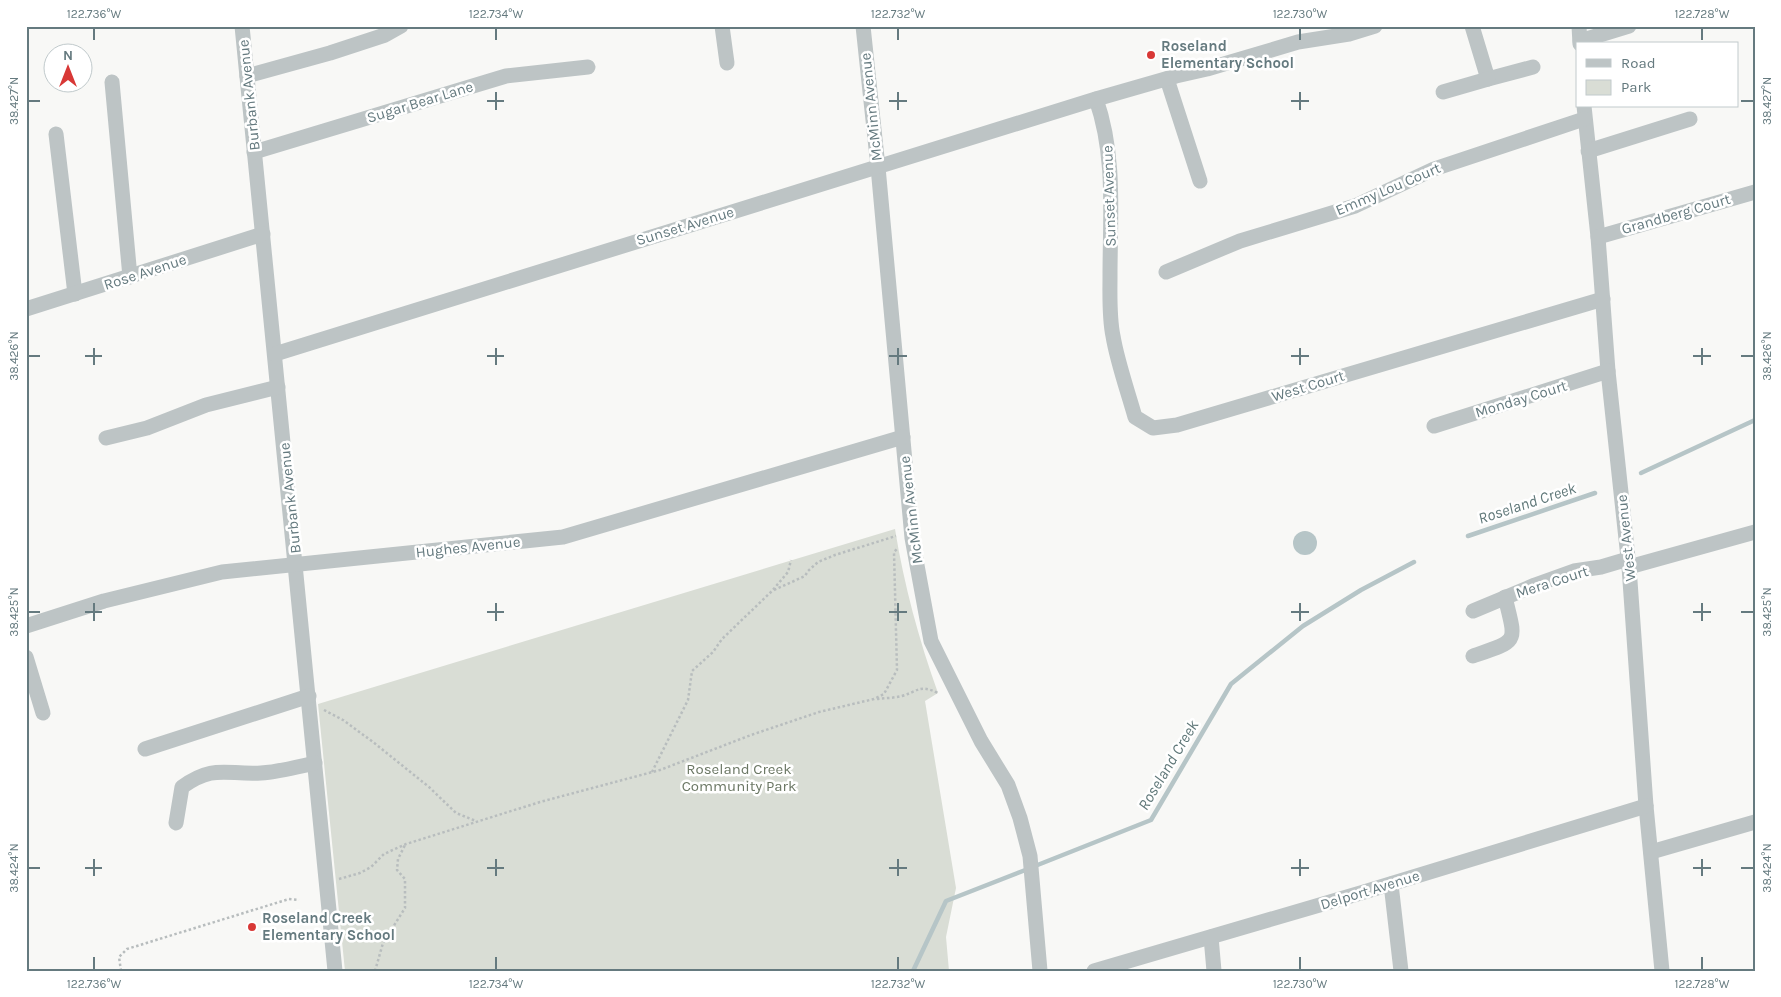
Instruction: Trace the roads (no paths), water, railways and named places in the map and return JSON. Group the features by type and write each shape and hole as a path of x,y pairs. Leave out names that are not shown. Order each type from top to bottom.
{"street":[{"name":"Burbank Avenue","path":"242,26 296,563 314,702 315,762 335,971"},
{"path":"247,76 366,41 384,35 401,26"},
{"path":"722,26 727,63"},
{"name":"McMinn Avenue","path":"862,26 878,166 912,538 931,641 981,741 1008,785 1020,818 1030,856 1040,971"},
{"name":"Sunset Avenue","path":"274,354 1096,98 1207,69 1298,42 1349,34 1374,26"},
{"path":"1472,26 1488,79"},
{"path":"1580,37 1629,26"},
{"name":"Sugar Bear Lane","path":"254,152 506,76 588,67"},
{"path":"1443,92 1533,67"},
{"path":"1167,79 1200,181"},
{"path":"112,82 130,277"},
{"name":"Sunset Avenue","path":"1096,98 1108,142 1111,172 1110,295"},
{"name":"West Avenue","path":"1584,113 1598,237 1608,372 1629,563 1646,806 1662,971"},
{"name":"Emmy Lou Court","path":"1166,272 1240,241 1355,206 1434,169 1584,113"},
{"path":"1588,151 1690,119"},
{"path":"56,134 75,294"},
{"name":"Grandberg Court","path":"1598,237 1755,192"},
{"name":"Rose Avenue","path":"26,309 263,234"},
{"name":"West Court","path":"1110,295 1112,336 1135,417 1152,428 1178,425 1603,299"},
{"name":"Monday Court","path":"1434,426 1608,372"},
{"path":"106,438 147,428 206,406 278,387"},
{"name":"Hughes Avenue","path":"26,626 104,601 222,572 563,537 903,437"},
{"name":"Mera Court","path":"1473,611 1574,571 1629,563 1755,532"},
{"name":"Mera Court","path":"1473,656 1498,648 1510,641 1514,632 1505,597"},
{"path":"26,657 43,713"},
{"path":"145,749 314,702"},
{"path":"176,823 182,787 194,778 212,772 281,771 315,762"},
{"name":"Delport Avenue","path":"1094,971 1391,884 1646,806"},
{"path":"1651,852 1755,822"},
{"path":"1391,884 1401,971"},
{"path":"1211,937 1214,971"}],"waterway":[{"name":"Roseland Creek","path":"1641,473 1755,420"},
{"name":"Roseland Creek","path":"1468,536 1595,493"},
{"name":"Roseland Creek","path":"1035,866 1151,820 1231,684 1303,626 1361,590 1414,562"},
{"name":"Roseland Creek","path":"913,971 946,901 1028,869"}],"place":[{"name":"Roseland Elementary School","path":"1151,55"},
{"name":"Roseland Creek Elementary School","path":"252,927"}],"park label":[{"name":"Roseland Creek Community Park","path":"739,778"}]}
